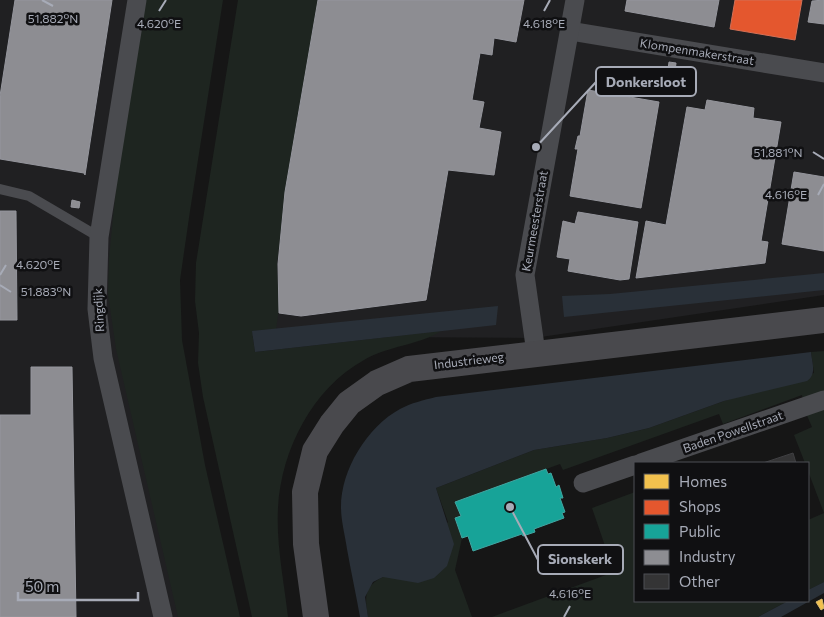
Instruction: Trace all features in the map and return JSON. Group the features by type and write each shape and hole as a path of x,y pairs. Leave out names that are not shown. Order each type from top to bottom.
{"street":[{"name":"Ringdijk","path":"137,0 99,237 97,309 103,358 163,617"},
{"name":"Keurmeesterstraat","path":"536,353 525,275 575,0"},
{"name":"Klompenmakerstraat","path":"570,31 824,73"},
{"name":"Industrieweg","path":"316,617 306,544 305,492 315,451 332,424 349,403 377,383 410,369 824,320"},
{"name":"Baden Powellstraat","path":"644,462 824,400"},
{"path":"583,483 634,465"}],"lane":[{"path":"0,189 29,196 99,237"}],"shaded area":[{"path":"0,0 180,0 133,297 203,617 0,617"},
{"path":"144,0 223,0 180,280 182,340 205,465 240,617 178,617 116,349 108,294 109,258 120,147"},
{"path":"238,0 318,0 286,186 277,264 279,309 276,329 252,331 255,352 441,331 423,340 374,355 346,372 329,387 303,423 293,443 286,464 280,486 278,508 279,549 288,617 252,617 203,397 198,363 199,333 195,301 196,263"},
{"path":"272,0 824,0 824,295 534,338 217,336"},
{"path":"824,273 824,290 564,317 562,296 610,294"},
{"path":"498,306 496,325 255,352 252,331"},
{"path":"824,351 824,513 809,474 809,462 805,462 794,435 812,427 805,411 802,395 723,424 719,414 563,470 560,464 456,502 461,516 455,519 462,538 455,570 472,617 368,617 366,599 372,585 448,522 436,488 534,450 607,438 649,428 724,401 814,373 811,352"},
{"path":"811,352 813,372 807,381 724,401 649,428 607,438 534,450 436,488 454,544 447,566 434,578 418,583 383,577 373,582 365,597 368,617 360,617 342,523 342,493 351,464 358,451 377,427 400,409 413,403 436,397"},
{"path":"634,492 634,602 786,602 758,617 492,617 614,572 592,508"},
{"path":"824,513 824,582 809,590 809,520"},
{"path":"824,582 824,593 809,601 809,590"},
{"path":"786,602 808,602 781,617 758,617"}],"building: Homes":[{"path":"822,599 824,608 821,610 816,602"}],"building: Shops":[{"path":"735,0 802,0 795,40 730,29"}],"building: Public":[{"path":"546,469 548,474 551,473 556,487 559,485 563,498 560,498 565,512 562,513 564,518 534,529 535,532 523,536 522,534 473,551 468,536 462,538 455,518 461,516 455,502"}],"building: Industry":[{"path":"15,0 112,0 85,175 84,173 0,159 0,96"},
{"path":"318,0 524,0 516,42 494,38 492,55 480,53 472,100 484,102 479,128 501,132 494,175 448,170 426,300 301,316 279,313 278,264 285,192"},
{"path":"627,0 719,0 714,27 625,11"},
{"path":"824,0 824,24 808,22 812,1"},
{"path":"669,62 676,63 675,71 668,69"},
{"path":"588,90 611,94 611,91 624,93 624,96 659,102 641,208 570,196 578,149 575,149 578,136 580,136"},
{"path":"707,100 754,108 753,118 781,122 761,241 768,242 765,263 636,278 646,221 666,225 687,107 705,110"},
{"path":"794,172 824,177 824,251 782,244"},
{"path":"72,200 80,202 79,208 71,207"},
{"path":"0,211 16,211 17,320 0,320"},
{"path":"578,212 638,222 629,279 620,280 568,271 570,259 557,257 563,221 575,224"},
{"path":"31,367 72,367 76,617 0,617 0,415 31,415"}],"building: Other":[{"path":"793,453 796,462 766,462"}],"place":[{"name":"Donkersloot","path":"536,147"},
{"name":"Sionskerk","path":"510,507"}]}
